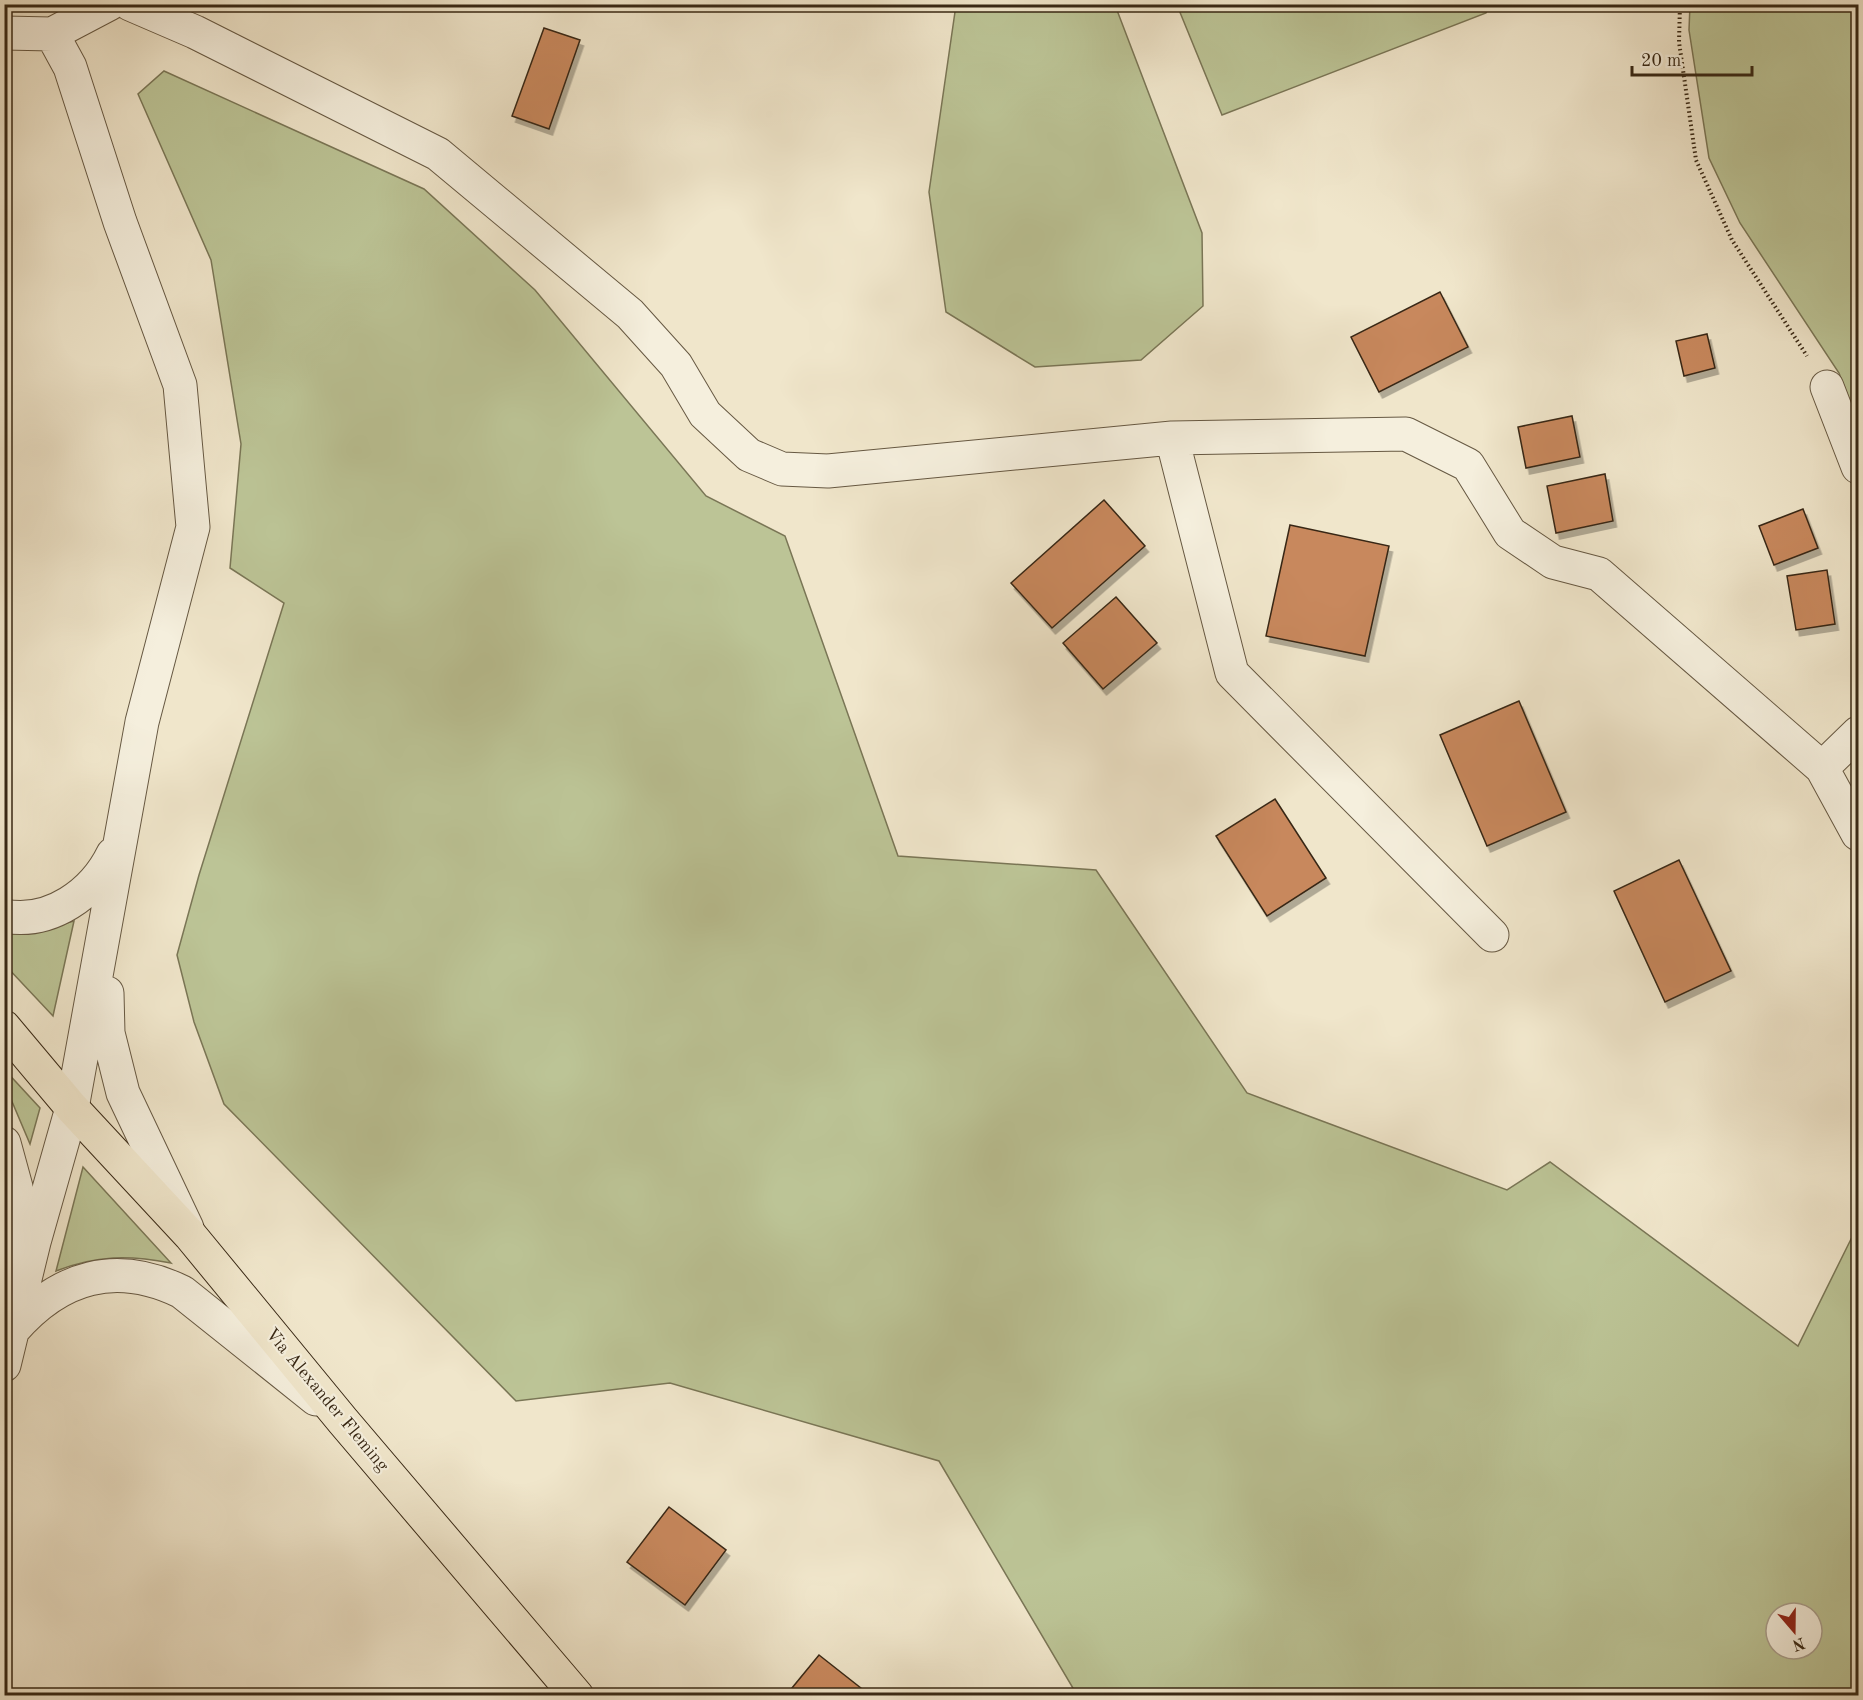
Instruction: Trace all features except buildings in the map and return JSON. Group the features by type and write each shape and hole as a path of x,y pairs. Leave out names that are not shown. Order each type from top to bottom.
{"main road":[{"name":"Via Alexander Fleming","path":"4,1027 72,1108 190,1235 343,1421 577,1695"}],"street":[{"path":"4,33 52,33 109,4"},
{"path":"130,4 195,32 438,154 630,314 676,365 705,414 749,455 782,469 828,471 1172,438 1406,434 1468,465 1510,533 1553,562 1599,574 1822,768 1858,834"},
{"path":"4,1365 34,1242 72,1108 142,722 193,527 180,385 120,222 70,67 52,33"},
{"path":"1827,387 1858,467"},
{"path":"1172,438 1232,673 1492,935"},
{"path":"1822,768 1858,733"},
{"path":"4,916 33,916 73,901 90,888 104,872 122,833"},
{"path":"105,929 108,1033 123,1093 190,1235"},
{"path":"4,1143 16,1187 13,1330"},
{"path":"13,1330 28,1312 47,1297 68,1286 92,1278 137,1276 161,1282 182,1292 343,1421"}],"path":[{"path":"1680,4 1679,42 1696,160 1732,240 1827,387"}],"green space":[{"path":"956,5 1115,5 1202,233 1203,306 1141,360 1035,367 946,312 929,192"},
{"path":"1177,5 1490,5 1486,13 1222,115"},
{"path":"1690,5 1858,5 1858,422 1839,373 1740,223 1709,158 1689,30"},
{"path":"164,71 424,189 535,290 706,496 785,536 898,856 1096,870 1247,1093 1507,1190 1550,1162 1798,1346 1858,1225 1858,1695 1077,1695 939,1461 670,1383 516,1401 224,1104 194,1022 177,955 199,875 284,603 230,568 241,444 211,260 138,94"},
{"path":"74,921 53,1016 5,965 5,933 27,933"},
{"path":"4,1069 40,1108 30,1144 5,1085"},
{"path":"83,1167 171,1263 113,1258 85,1262 56,1271"}]}
